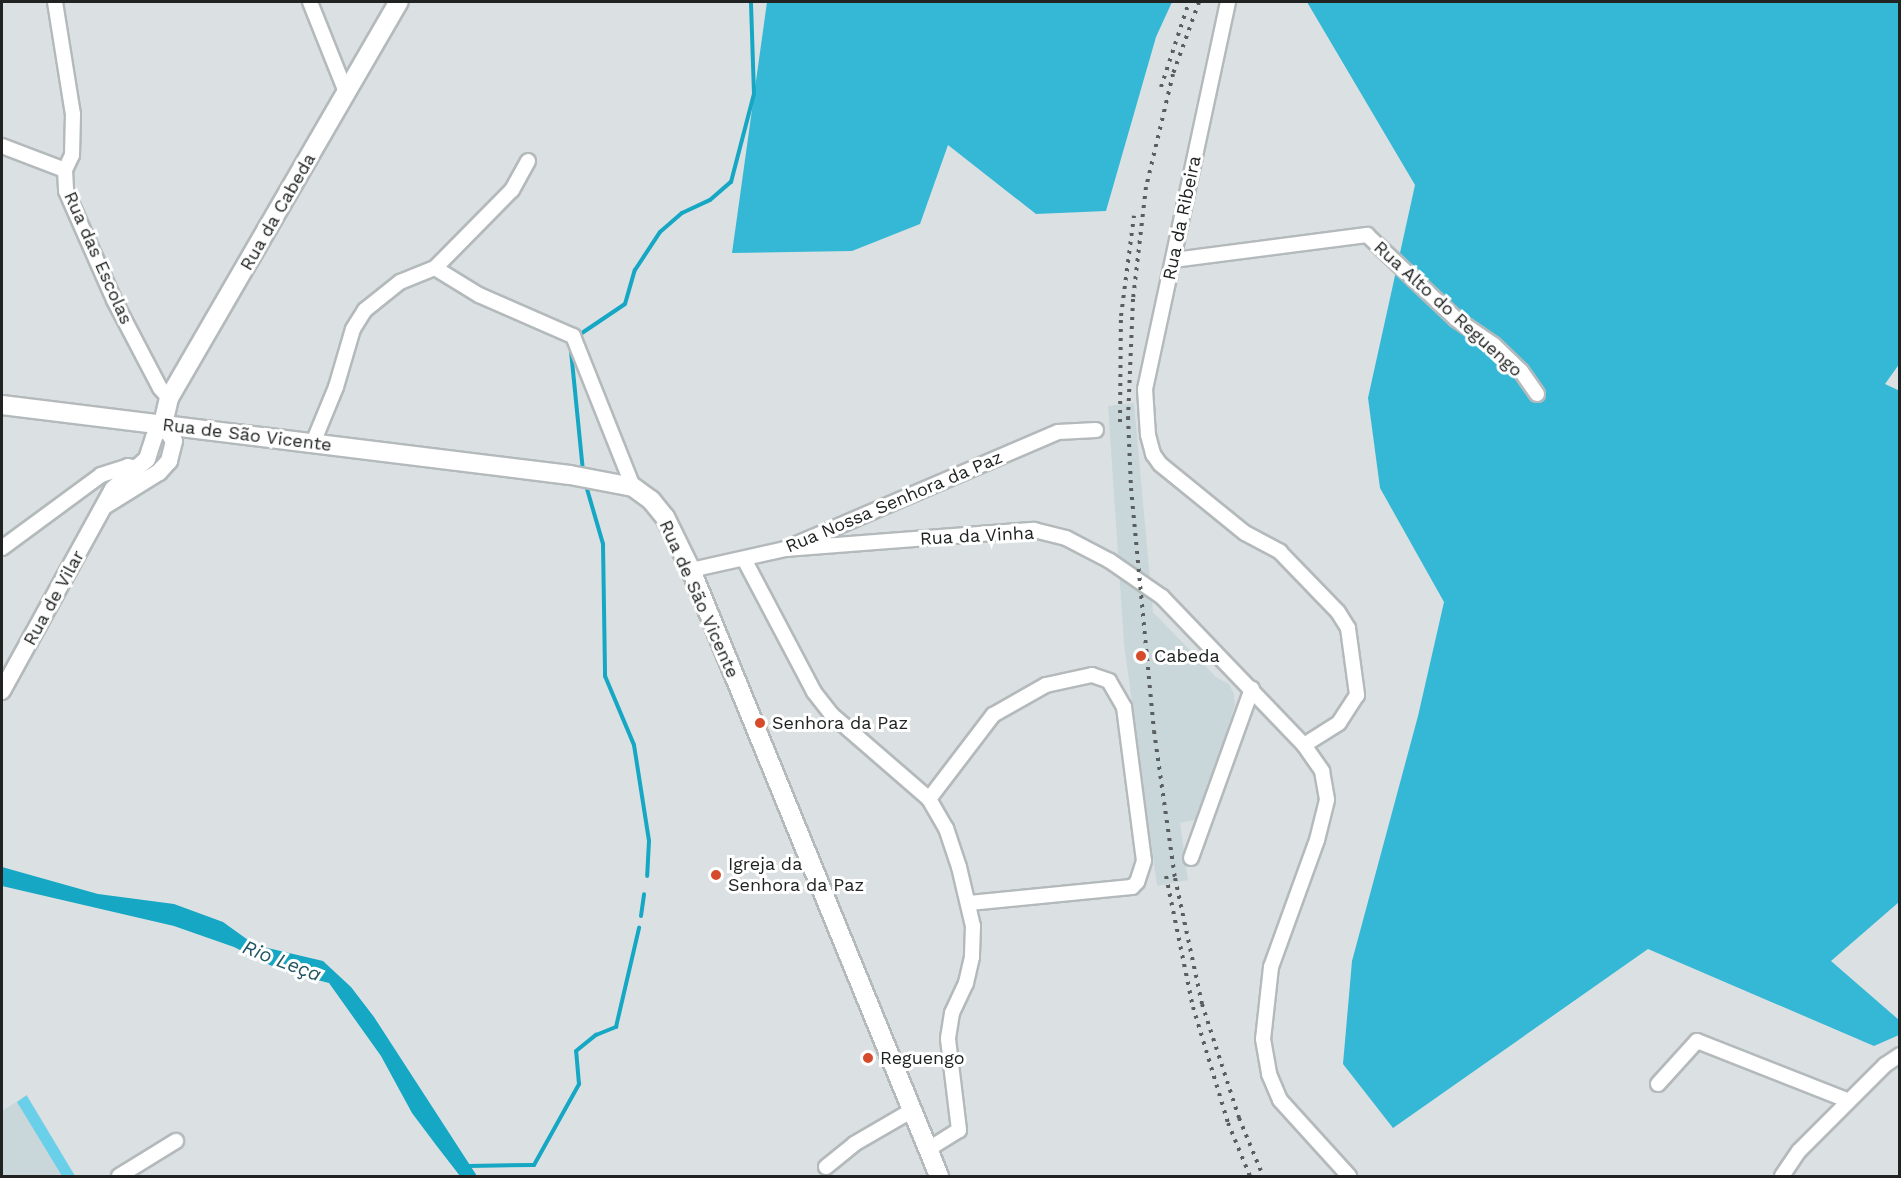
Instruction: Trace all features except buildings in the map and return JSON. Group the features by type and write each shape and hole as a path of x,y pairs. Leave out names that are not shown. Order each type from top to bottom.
{"main road":[{"name":"Rua da Cabeda","path":"163,424 169,398 399,2"},
{"name":"Rua de São Vicente","path":"2,405 570,474 633,487 665,517 691,570 939,1176"}],"street":[{"name":"Rua das Escolas","path":"55,2 73,114 72,155 65,170 66,191 93,255 160,388 169,398"},
{"path":"310,2 346,92"},
{"name":"Rua da Ribeira","path":"1228,2 1174,260 1144,389 1148,435 1153,454 1160,464 1245,533 1280,552 1338,612 1348,628 1357,695 1339,723 1304,745"},
{"path":"2,146 65,170"},
{"path":"313,443 336,387 353,329 365,310 400,282 435,268 512,190 528,161"},
{"name":"Rua Alto do Reguengo","path":"1174,260 1366,235 1456,319 1494,345 1521,371 1538,394"},
{"path":"435,268 479,295 573,336 633,487"},
{"name":"Rua de Vilar","path":"2,691 113,489 147,459 154,436 163,424 174,441 169,461 159,472 106,505"},
{"name":"Rua Nossa Senhora da Paz","path":"691,570 785,549 1058,432 1096,429"},
{"path":"2,548 101,476 128,465 137,468"},
{"name":"Rua da Vinha","path":"785,549 1034,530 1066,538 1110,561 1162,597 1304,745"},
{"path":"744,560 814,692 831,714 929,799 946,828 969,903 972,957 966,984 952,1013 948,1039 959,1130 927,1150"},
{"path":"929,799 993,715 1046,685 1092,675 1109,681 1124,706 1144,861 1137,882 1132,886 969,903"},
{"path":"1191,858 1252,689"},
{"path":"1304,745 1322,771 1327,800 1317,840 1271,968 1263,1039 1269,1074 1280,1100 1349,1176"},
{"path":"1658,1084 1696,1041 1849,1101"},
{"path":"1782,1176 1799,1152 1899,1055"},
{"path":"826,1167 854,1144 911,1111"},
{"path":"119,1176 176,1141"}],"shaded area":[{"path":"767,2 1172,2 1156,37 1106,211 1036,214 948,145 920,224 852,251 732,253"},
{"path":"1307,2 1899,2 1900,363 1885,384 1900,391 1899,902 1831,961 1899,1020 1899,1035 1874,1046 1648,949 1393,1128 1343,1064 1352,961 1418,716 1444,602 1380,488 1368,398 1415,185"},
{"path":"1134,403 1153,612 1216,677 1229,684 1234,694 1235,705 1199,819 1180,823 1188,880 1157,886 1124,644 1108,406"},
{"path":"27,1095 75,1176 2,1176 2,1111"},
{"path":"27,1095 75,1176 62,1176 17,1102"}],"water":[{"name":"Rio Leça","path":"2,867 98,894 174,904 223,922 255,945 323,961 351,987 374,1017 477,1176 460,1176 436,1145 412,1113 381,1056 329,983 282,971 234,947 174,926 2,886"}],"waterway":[{"path":"579,335 625,304 635,270 660,232 682,213 710,200 731,182 754,94 751,2"},
{"path":"571,351 583,472"},
{"path":"585,482 603,544 605,676 634,745 649,841 647,876"},
{"path":"641,916 644,894"},
{"path":"468,1166 534,1165 579,1084 576,1051 596,1035 616,1027 639,928"}],"railway":[{"path":"1161,87 1189,2"},
{"path":"1199,2 1173,74 1146,187 1133,299 1128,417 1131,488 1154,731 1175,878 1202,1004 1239,1118 1263,1176"},
{"path":"1120,422 1121,316 1134,216"},
{"path":"1166,876 1193,1007 1228,1123 1250,1176"}],"place":[{"name":"Cabeda","path":"1141,656"},
{"name":"Senhora da Paz","path":"760,723"},
{"name":"Igreja da Senhora da Paz","path":"716,875"},
{"name":"Reguengo","path":"868,1058"}]}
